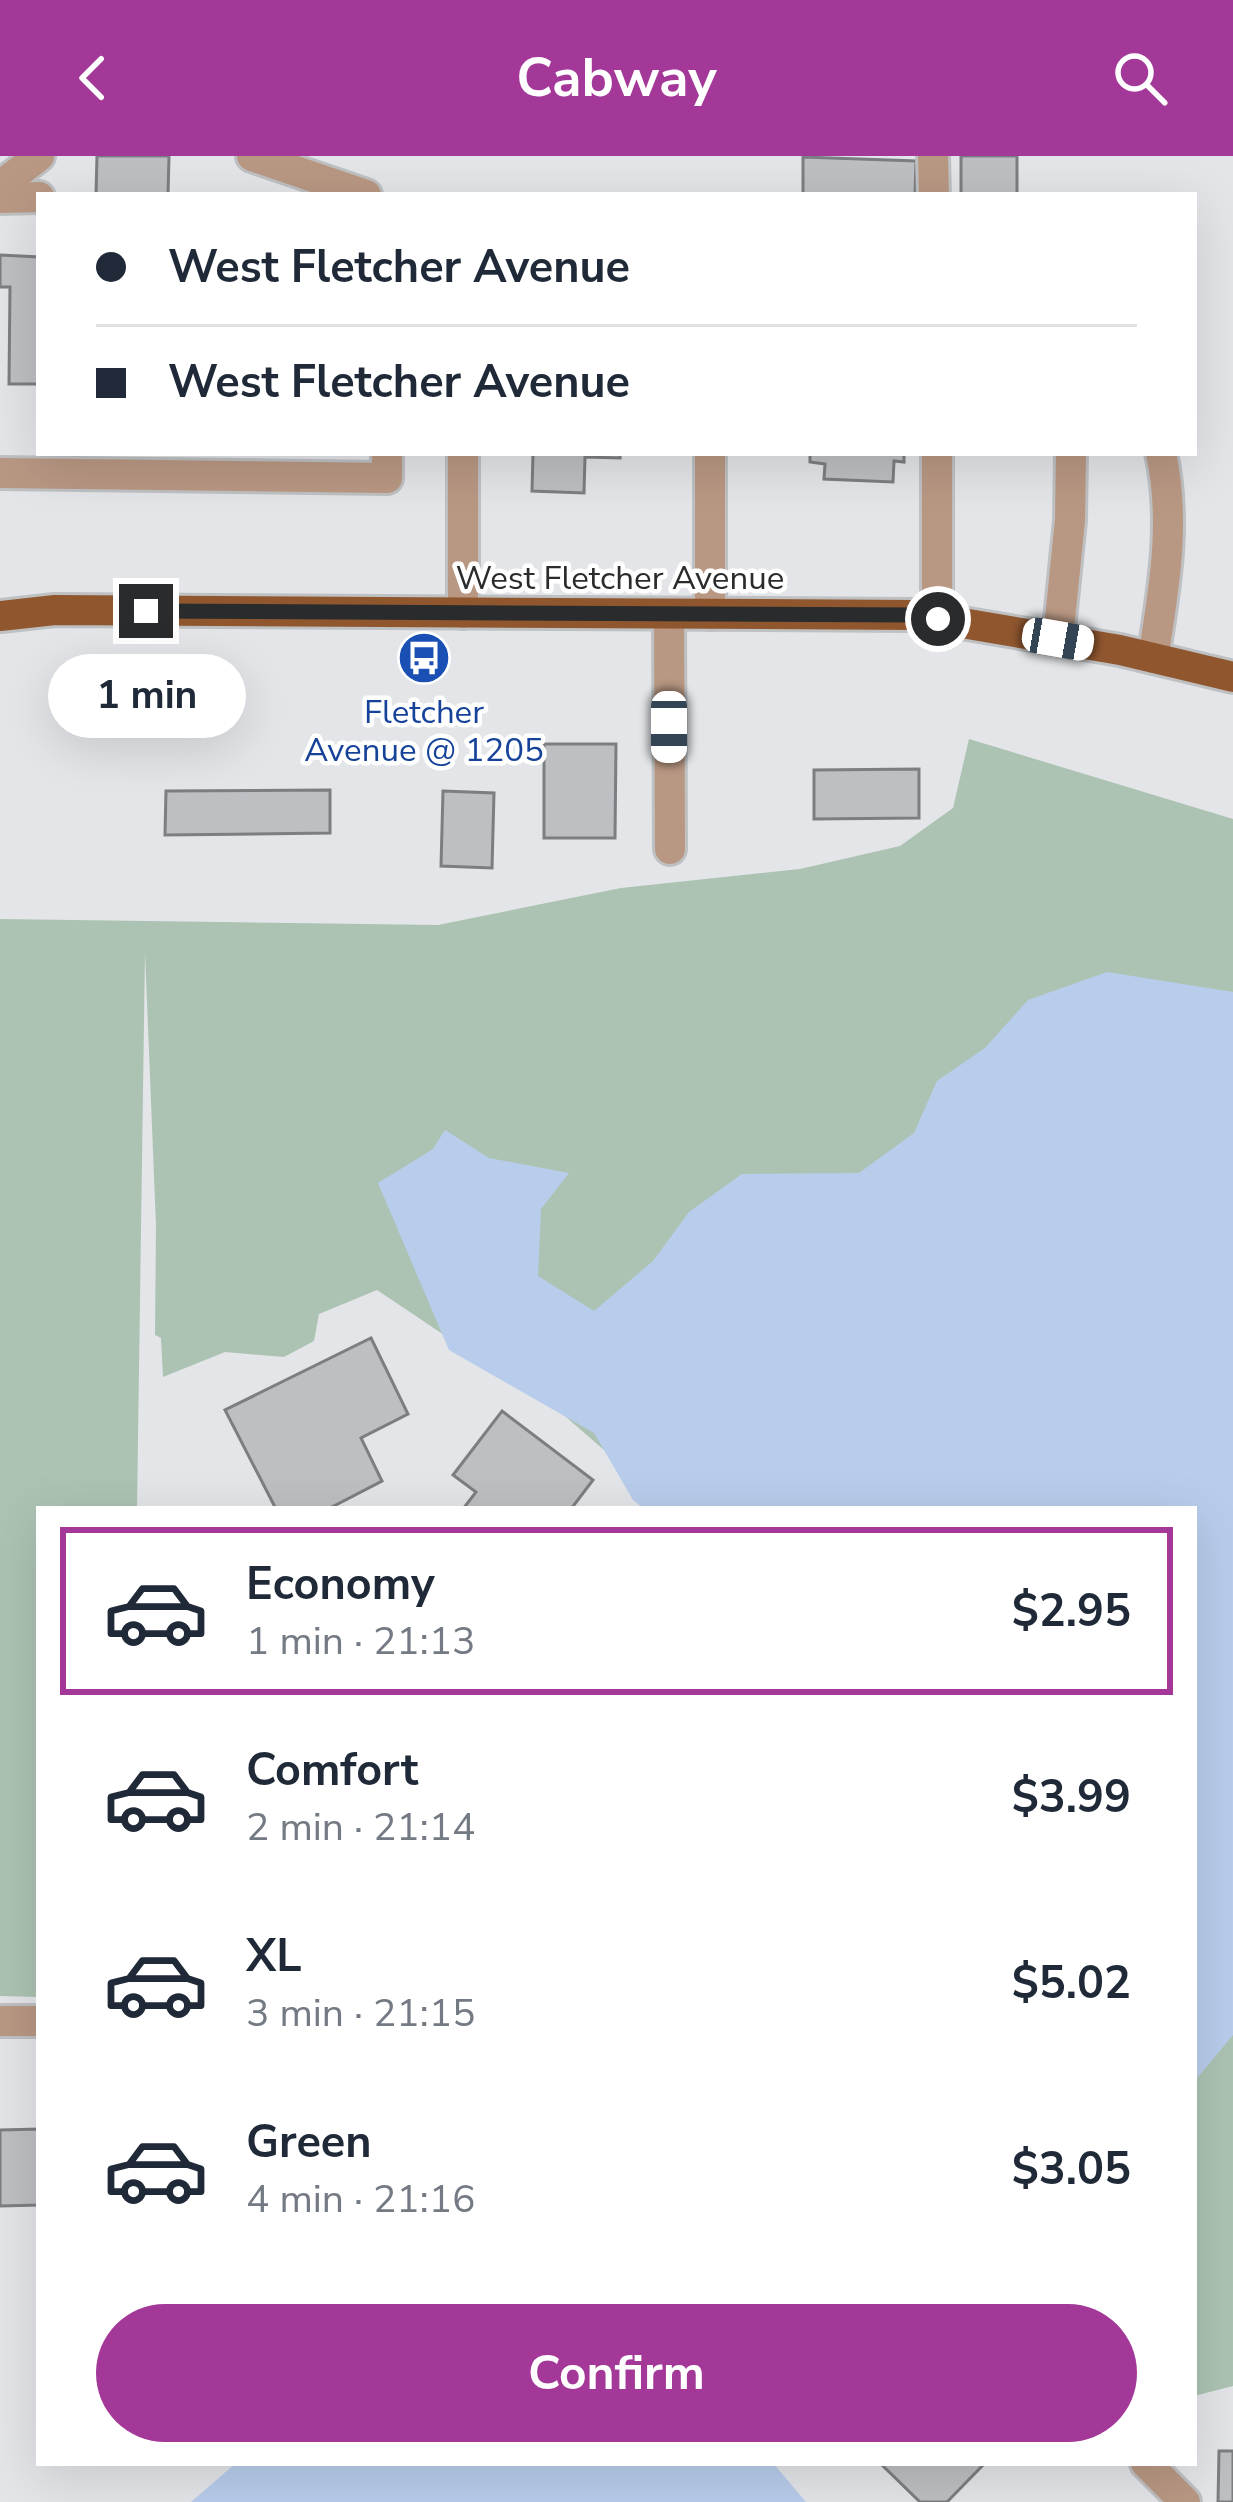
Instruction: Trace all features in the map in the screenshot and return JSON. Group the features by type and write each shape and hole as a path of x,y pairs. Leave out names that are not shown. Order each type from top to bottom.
{"main road":[{"name":"West Fletcher Avenue","path":"0,616 55,610 915,615 1058,639 1233,677"}],"street":[{"path":"0,186 39,156"},
{"path":"252,156 357,192"},
{"path":"933,156 934,192"},
{"path":"0,198 36,197"},
{"path":"0,473 387,478 387,456"},
{"path":"463,613 464,456"},
{"path":"710,456 710,614"},
{"path":"937,456 938,619"},
{"path":"1058,639 1071,456"},
{"path":"1153,658 1167,567 1168,488 1162,456"},
{"path":"669,614 670,849"},
{"path":"0,2021 36,2021"},
{"path":"1149,2466 1185,2502"}],"green space":[{"path":"969,739 1233,819 1233,2386 1197,2395 1197,1506 669,1506 566,1417 377,1290 319,1314 314,1341 284,1357 225,1352 163,1377 161,1338 155,1335 156,1226 145,952 137,1506 36,1506 36,1997 0,1996 0,919 438,925 621,888 800,869 900,846 953,808"}],"water":[{"path":"1107,972 1233,992 1233,2035 1197,2078 1197,1506 640,1506 594,1433 449,1350 378,1183 433,1149 445,1130 489,1158 569,1173 541,1209 538,1276 594,1311 653,1261 689,1212 742,1174 859,1173 914,1133 937,1081 985,1048 1028,1000"},
{"path":"233,2466 776,2466 806,2502 191,2502"}],"building":[{"path":"97,156 169,156 168,192 96,192"},
{"path":"961,156 1017,156 1017,192 961,192"},
{"path":"803,157 916,161 915,192 803,192"},
{"path":"0,255 36,257 36,384 9,384 10,287 0,287"},
{"path":"533,456 620,456 585,457 584,493 532,491"},
{"path":"810,456 904,456 904,462 894,461 893,482 824,479 825,464 810,462"},
{"path":"544,744 616,744 615,838 544,838"},
{"path":"919,769 919,818 814,819 814,770"},
{"path":"330,790 330,833 165,835 166,791"},
{"path":"443,791 494,793 492,868 441,866"},
{"path":"371,1338 408,1414 361,1438 382,1481 334,1506 274,1506 225,1410"},
{"path":"502,1411 593,1480 573,1506 465,1506 476,1492 453,1475"},
{"path":"36,2129 36,2205 0,2206 0,2130"},
{"path":"1219,2451 1233,2451 1233,2502 1218,2502"},
{"path":"883,2466 982,2466 947,2502 920,2502"}],"place":[{"name":"Fletcher Avenue @ 1205","path":"424,658"}],"route":[{"path":"146,611 915,615 938,619"}]}
